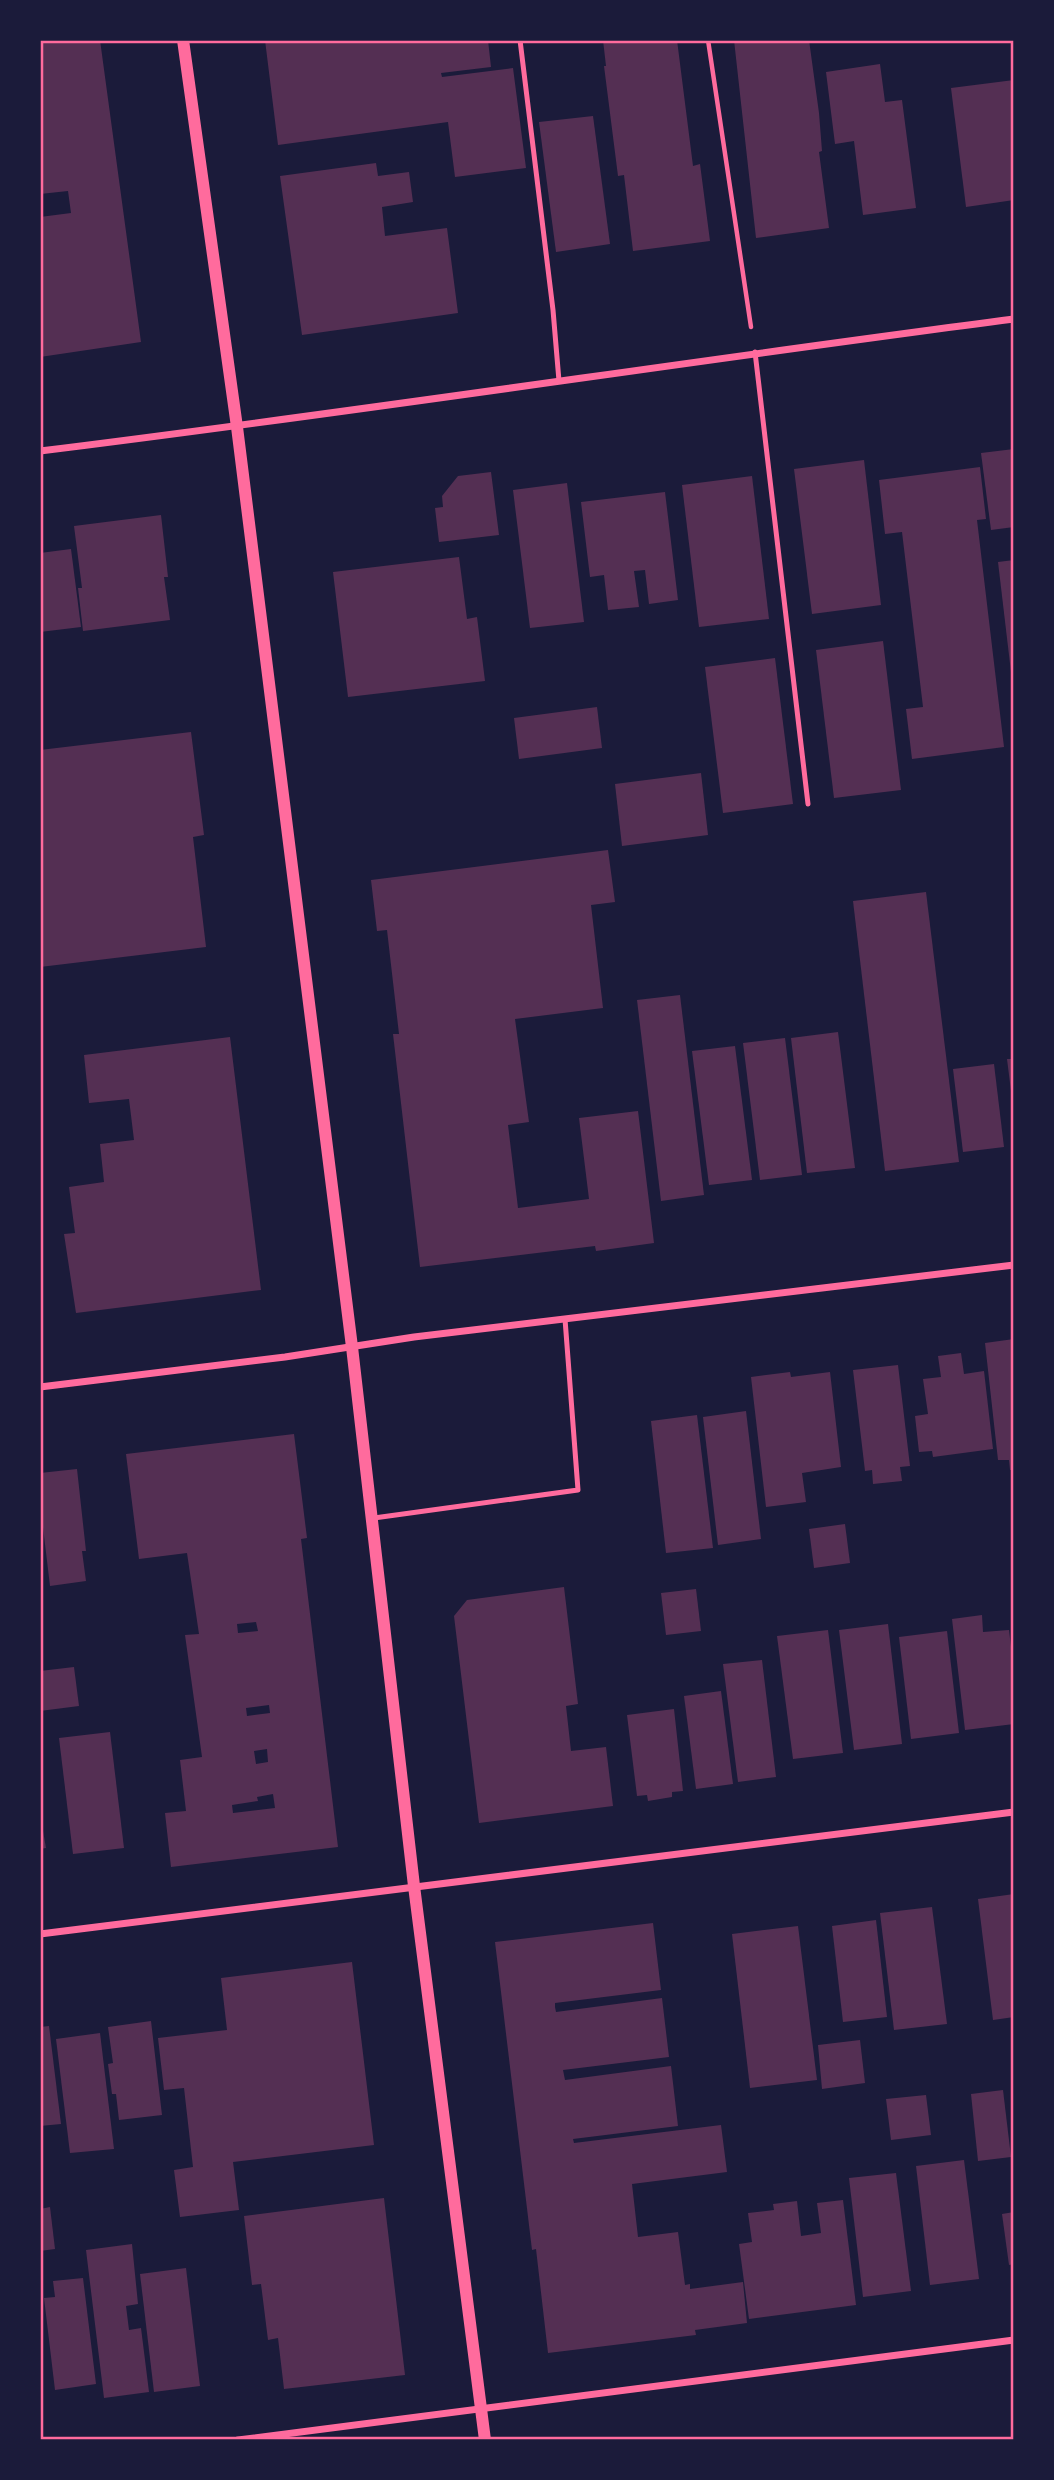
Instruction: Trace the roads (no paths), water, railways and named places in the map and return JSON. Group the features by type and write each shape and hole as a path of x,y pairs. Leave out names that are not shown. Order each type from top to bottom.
{"street":[{"path":"183,40 237,427 352,1347 414,1886 485,2440"},
{"path":"40,451 237,427 755,352 1014,319"},
{"path":"40,1387 565,1319 1014,1265"},
{"path":"40,1934 1014,1812"},
{"path":"238,2440 1014,2340"}],"lane":[{"path":"520,40 553,310 559,381"},
{"path":"755,352 808,804"},
{"path":"372,1519 578,1490 565,1319"}]}
